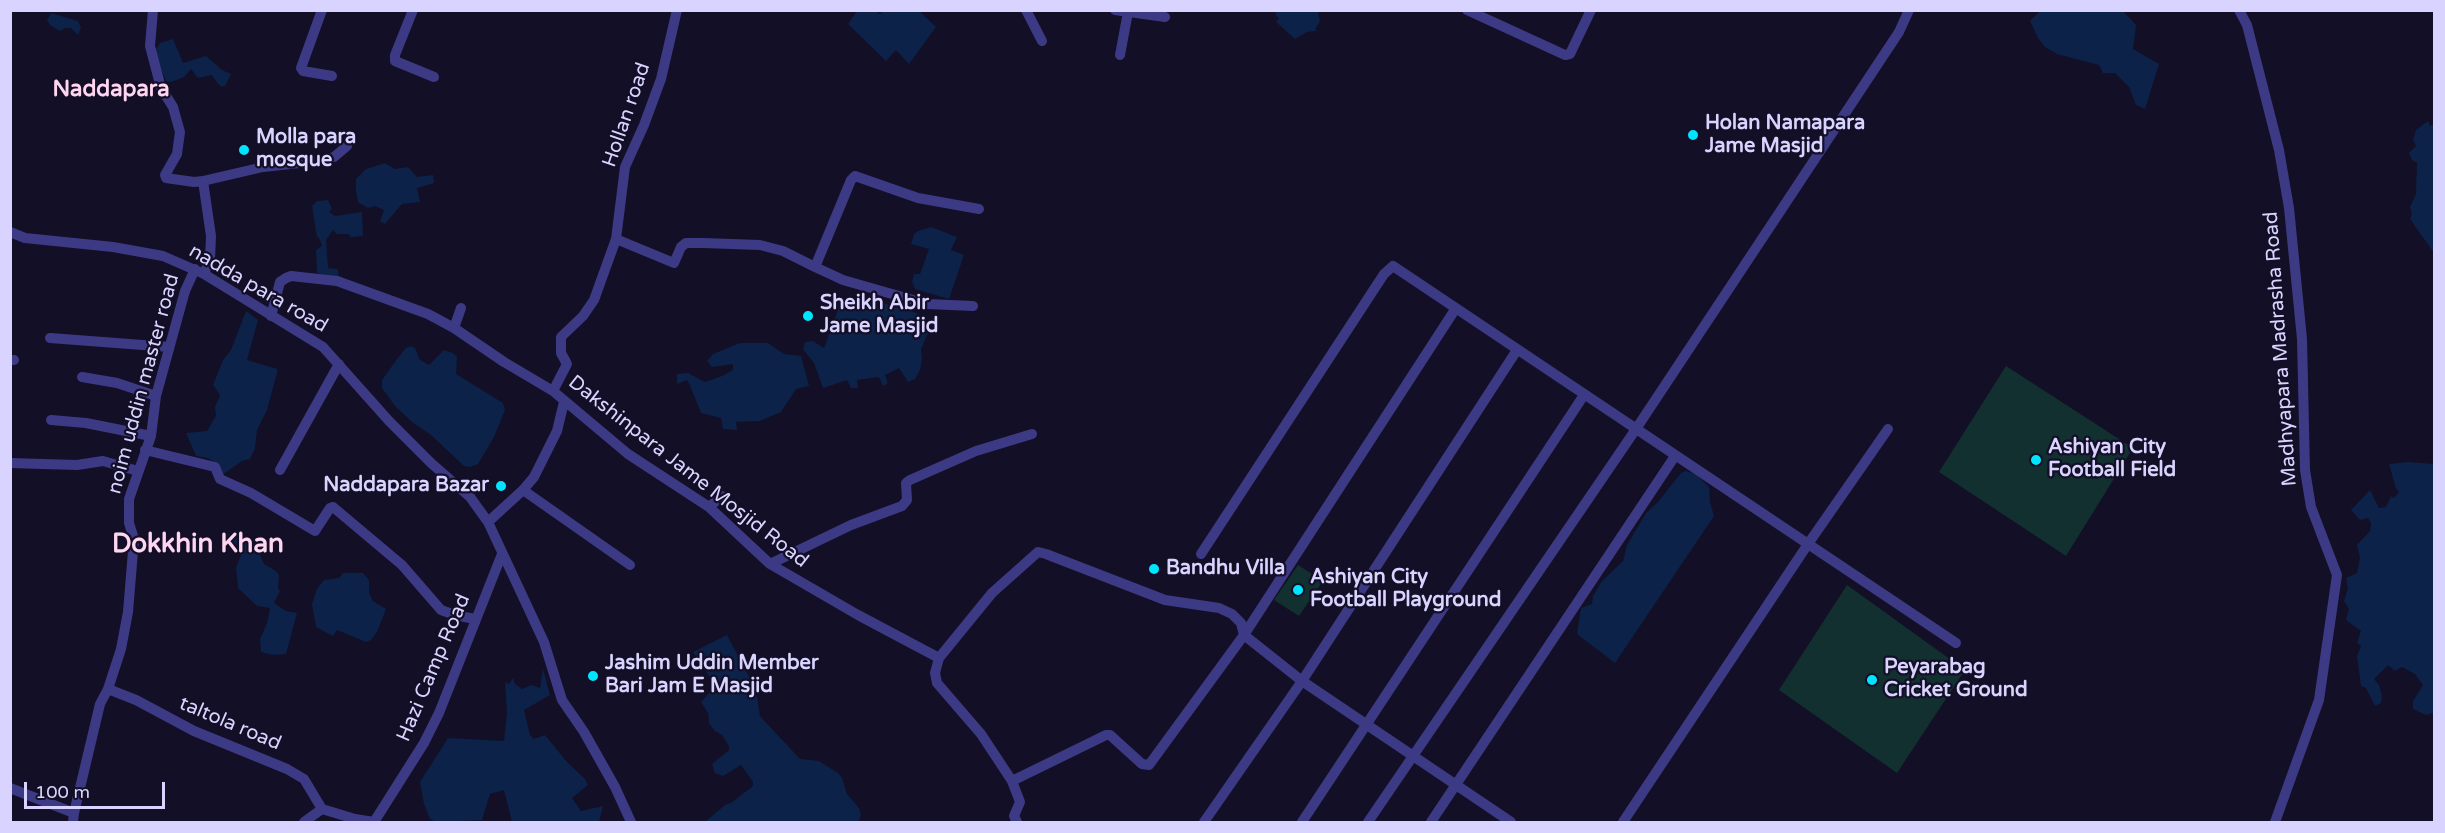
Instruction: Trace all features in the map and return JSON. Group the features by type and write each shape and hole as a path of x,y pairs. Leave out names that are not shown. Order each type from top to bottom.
{"street":[{"path":"153,10 150,45 161,88 173,106 180,132 177,154 165,175 166,178 203,181 263,167 318,161 334,157 347,146"},
{"path":"321,10 312,44 301,68 303,71 332,76"},
{"path":"413,10 395,55 395,61 434,77"},
{"name":"Hollan road","path":"553,391 567,364 561,353 561,337 583,316 594,300 616,239 625,166 661,79 677,10"},
{"path":"1026,10 1042,41"},
{"path":"1115,10 1165,17"},
{"path":"1467,10 1565,55 1569,54 1591,10"},
{"path":"1368,822 1636,429 1899,32 1909,10"},
{"name":"Madhyapara Madrasha Road","path":"2239,10 2247,25 2279,150 2289,208 2302,339 2305,470 2311,507 2337,575 2319,700 2275,822"},
{"path":"1120,55 1128,12"},
{"path":"814,267 851,180 855,176 918,198 979,209"},
{"name":"noim uddin master road","path":"73,818 100,704 108,689 121,649 128,612 134,539 129,523 129,499 151,436 156,396 184,291 210,259 211,236 203,181"},
{"name":"nadda para road","path":"10,232 25,238 113,247 163,255 199,272 323,347 422,454 470,497 488,522 544,642 562,700 584,732 631,822"},
{"path":"616,239 674,263 681,246 686,243 760,245 783,250 843,280 927,304 973,306"},
{"path":"1201,554 1393,266 1956,643"},
{"name":"Dakshinpara Jame Mosjid Road","path":"271,316 280,282 291,276 337,281 428,314 553,391 628,454 709,507 770,564 939,658"},
{"path":"454,328 461,308"},
{"path":"1012,781 1106,735 1110,735 1142,764 1149,765 1244,635 1456,309"},
{"path":"51,338 169,347"},
{"path":"1204,822 1302,681 1517,350"},
{"path":"280,470 339,364"},
{"path":"82,377 117,383 156,396"},
{"path":"1302,822 1584,394"},
{"path":"488,522 534,477 557,430 564,402"},
{"path":"51,420 86,423 151,436"},
{"path":"1623,822 1808,544 1888,429"},
{"path":"770,564 851,525 902,507 907,500 906,483 910,480 976,451 1032,434"},
{"path":"145,450 215,467 220,479 251,493 315,531 333,507 402,565 441,609 455,615 475,619"},
{"path":"1431,822 1676,456"},
{"path":"10,463 77,465 103,461 138,471"},
{"path":"523,490 630,565"},
{"path":"709,507 722,496"},
{"path":"1017,822 1014,816 1020,802 1012,781 981,734 938,683 935,673 939,658 992,593 1038,552 1165,600 1219,608 1232,614 1241,623 1244,635 1302,681 1511,822"},
{"name":"Hazi Camp Road","path":"374,822 429,733 502,554"},
{"name":"taltola road","path":"108,689 136,700 194,731 287,769 304,780 322,809"},
{"path":"10,788 73,818"},
{"path":"304,822 322,809 374,822"}],"green space":[{"name":"Ashiyan City Football Field","path":"2006,366 2133,448 2066,556 1939,472"},
{"name":"Ashiyan City Football Playground","path":"1298,565 1323,581 1299,616 1274,600"},
{"name":"Peyarabag Cricket Ground","path":"1847,585 1965,670 1897,773 1779,690"}],"water":[{"path":"918,10 936,27 909,64 896,50 886,61 848,24 857,11 875,11 880,14 884,11"},
{"path":"1278,11 1318,11 1320,22 1315,29 1317,31 1307,32 1295,39 1276,22 1279,18 1275,14"},
{"path":"2040,11 2123,11 2136,25 2133,49 2159,64 2145,109 2136,105 2129,87 2115,73 2103,73 2099,65 2057,54 2045,47 2030,21"},
{"path":"51,13 78,21 81,27 78,35 71,28 60,31 50,25 47,20"},
{"path":"173,39 183,63 206,56 222,70 231,74 225,86 218,84 212,75 198,78 191,69 184,77 171,82 166,81 158,62 156,49 160,43"},
{"path":"2428,121 2430,126 2434,124 2434,253 2410,219 2412,214 2410,207 2416,194 2417,163 2412,160 2409,153 2416,146 2413,140 2416,130"},
{"path":"385,163 395,169 408,167 417,177 433,175 434,183 417,188 420,202 402,204 385,224 380,221 384,210 375,206 368,208 358,202 356,179 366,169"},
{"path":"328,200 332,209 329,212 335,216 362,212 363,236 350,237 349,234 337,234 333,230 326,240 328,268 338,269 339,278 317,273 316,250 322,246 317,237 312,206 317,201"},
{"path":"931,227 957,237 951,250 964,255 949,299 915,289 912,282 914,274 920,274 929,249 911,244 914,234"},
{"path":"863,298 910,310 922,316 926,321 933,332 927,335 921,349 920,370 915,379 908,382 899,368 885,375 888,383 883,386 879,377 857,380 858,388 851,388 847,380 823,388 814,363 803,349 805,342 813,341 824,348 840,304 848,299"},
{"path":"246,311 258,320 247,360 277,369 277,373 267,410 257,430 255,448 250,459 242,461 225,473 219,473 216,463 208,458 196,456 186,433 207,431 216,416 215,407 220,395 213,385 223,360 231,350"},
{"path":"740,343 768,343 784,354 801,356 809,386 796,389 781,412 760,421 736,422 737,430 723,429 721,418 701,413 689,383 687,380 677,384 677,374 688,373 705,382 722,376 733,370 733,364 712,367 707,361 713,354"},
{"path":"411,346 415,348 420,360 429,365 444,350 453,353 457,357 456,374 503,403 505,410 494,437 478,464 470,467 464,466 395,406 382,388 382,380 406,348"},
{"path":"2409,462 2434,464 2434,716 2433,713 2426,715 2413,709 2413,701 2423,685 2415,674 2402,667 2395,671 2388,665 2374,679 2379,685 2382,697 2381,703 2375,706 2366,688 2361,686 2357,656 2361,646 2357,643 2361,631 2346,620 2349,609 2344,601 2348,588 2346,578 2357,573 2360,558 2357,545 2370,531 2371,523 2368,518 2360,520 2351,510 2370,490 2379,508 2386,507 2391,496 2394,498 2399,492 2396,489 2389,464"},
{"path":"1686,471 1696,474 1709,487 1714,516 1615,663 1577,634 1581,608 1592,604 1593,596 1602,581 1623,561 1627,545 1646,513 1681,473"},
{"path":"227,534 259,542 260,555 264,564 279,575 278,589 280,591 274,603 286,611 297,613 286,654 273,655 261,652 260,639 270,608 257,606 238,588 236,568 242,552 224,539"},
{"path":"343,573 363,573 369,580 369,593 373,601 386,609 377,632 371,640 366,642 337,630 333,636 316,627 312,604 317,589 324,580 339,578"},
{"path":"727,635 756,690 760,716 800,759 819,761 838,773 847,794 859,808 861,814 859,822 705,822 753,786 753,782 741,765 723,776 715,773 712,764 729,750 729,746 722,735 715,731 709,723 708,713 701,702 713,689 713,682 693,652"},
{"path":"543,669 550,695 524,710 530,735 534,739 545,735 567,762 585,779 588,785 572,798 581,811 603,806 599,822 512,822 504,790 490,794 482,820 436,822 430,819 424,804 420,782 448,738 504,741 507,712 505,682 509,684 513,678 515,684 522,689 531,685 540,688"}],"place":[{"name":"Holan Namapara Jame Masjid","path":"1693,135"},
{"name":"Molla para mosque","path":"244,150"},
{"name":"Sheikh Abir Jame Masjid","path":"808,316"},
{"name":"Ashiyan City Football Field","path":"2036,460"},
{"name":"Naddapara Bazar","path":"501,486"},
{"name":"Bandhu Villa","path":"1154,569"},
{"name":"Ashiyan City Football Playground","path":"1298,590"},
{"name":"Jashim Uddin Member Bari Jam E Masjid","path":"593,676"},
{"name":"Peyarabag Cricket Ground","path":"1872,680"}],"district":[{"name":"Naddapara","path":"111,90"},
{"name":"Dokkhin Khan","path":"198,545"}]}
